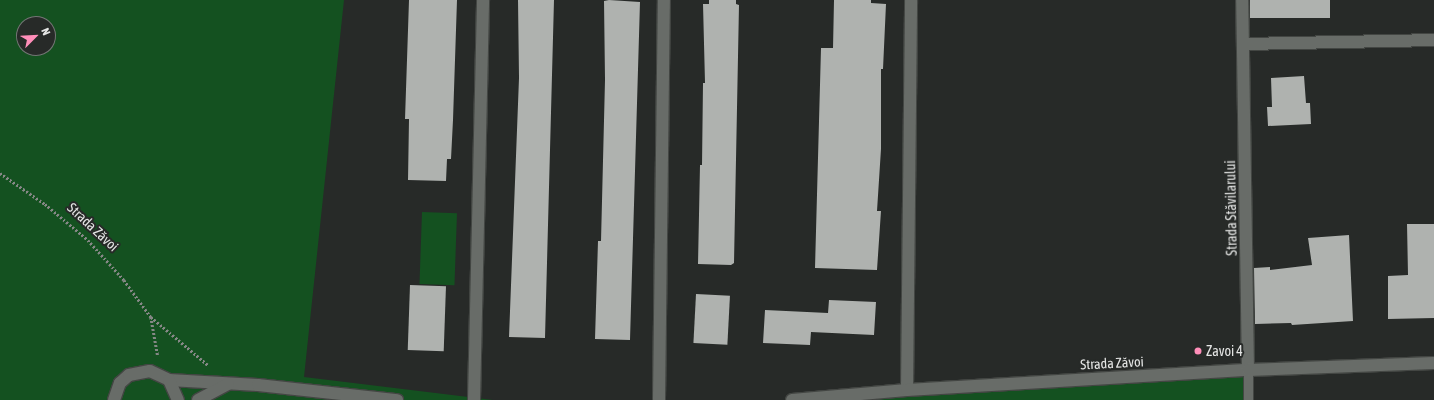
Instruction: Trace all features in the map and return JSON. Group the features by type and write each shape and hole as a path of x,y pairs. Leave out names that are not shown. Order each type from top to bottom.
{"street":[{"path":"474,400 483,0"},
{"path":"659,400 664,0"},
{"path":"907,390 911,0"},
{"name":"Strada Stăvilarului","path":"1242,0 1245,44 1248,370"},
{"path":"1245,44 1434,40"},
{"name":"Strada Zăvoi","path":"792,400 907,390 1248,370 1434,363"},
{"path":"114,400 120,383 129,375 139,371 165,377 397,400"},
{"path":"165,377 178,400"},
{"path":"198,400 229,384"}],"lane":[{"path":"1248,370 1248,400"}],"path":[{"name":"Strada Zăvoi","path":"0,173 45,204 88,240 124,280 151,317 229,384"},
{"name":"Strada Zăvoi","path":"151,317 165,377"}],"green space":[{"path":"0,0 344,0 304,377 493,400 0,400"},
{"path":"422,212 457,213 454,285 419,284"},
{"path":"1248,370 1248,400 792,400"}],"building":[{"path":"409,0 457,0 451,159 447,159 446,181 408,180 409,119 405,119"},
{"path":"518,0 554,0 545,338 509,337 519,78"},
{"path":"709,0 736,0 736,4 739,5 734,263 731,265 698,264 700,165 702,165 703,83 705,83 703,4 709,4"},
{"path":"834,0 871,0 871,3 886,4 883,69 881,69 881,149 877,211 881,211 877,270 815,268 821,48 833,48"},
{"path":"1250,0 1330,0 1330,18 1250,18"},
{"path":"604,1 640,2 630,340 595,339 598,241 601,241 605,80"},
{"path":"1304,76 1306,103 1310,103 1311,124 1268,126 1267,107 1272,107 1271,78"},
{"path":"1407,224 1434,224 1434,318 1388,319 1388,276 1408,275"},
{"path":"1349,235 1353,321 1292,325 1291,323 1255,324 1254,268 1270,267 1270,270 1312,265 1308,238"},
{"path":"410,285 446,286 444,351 408,350"},
{"path":"696,294 730,296 727,345 693,343"},
{"path":"829,300 876,302 874,335 811,332 810,345 763,343 765,310 828,313"}],"place":[{"name":"Zavoi 4","path":"1198,351"}]}
